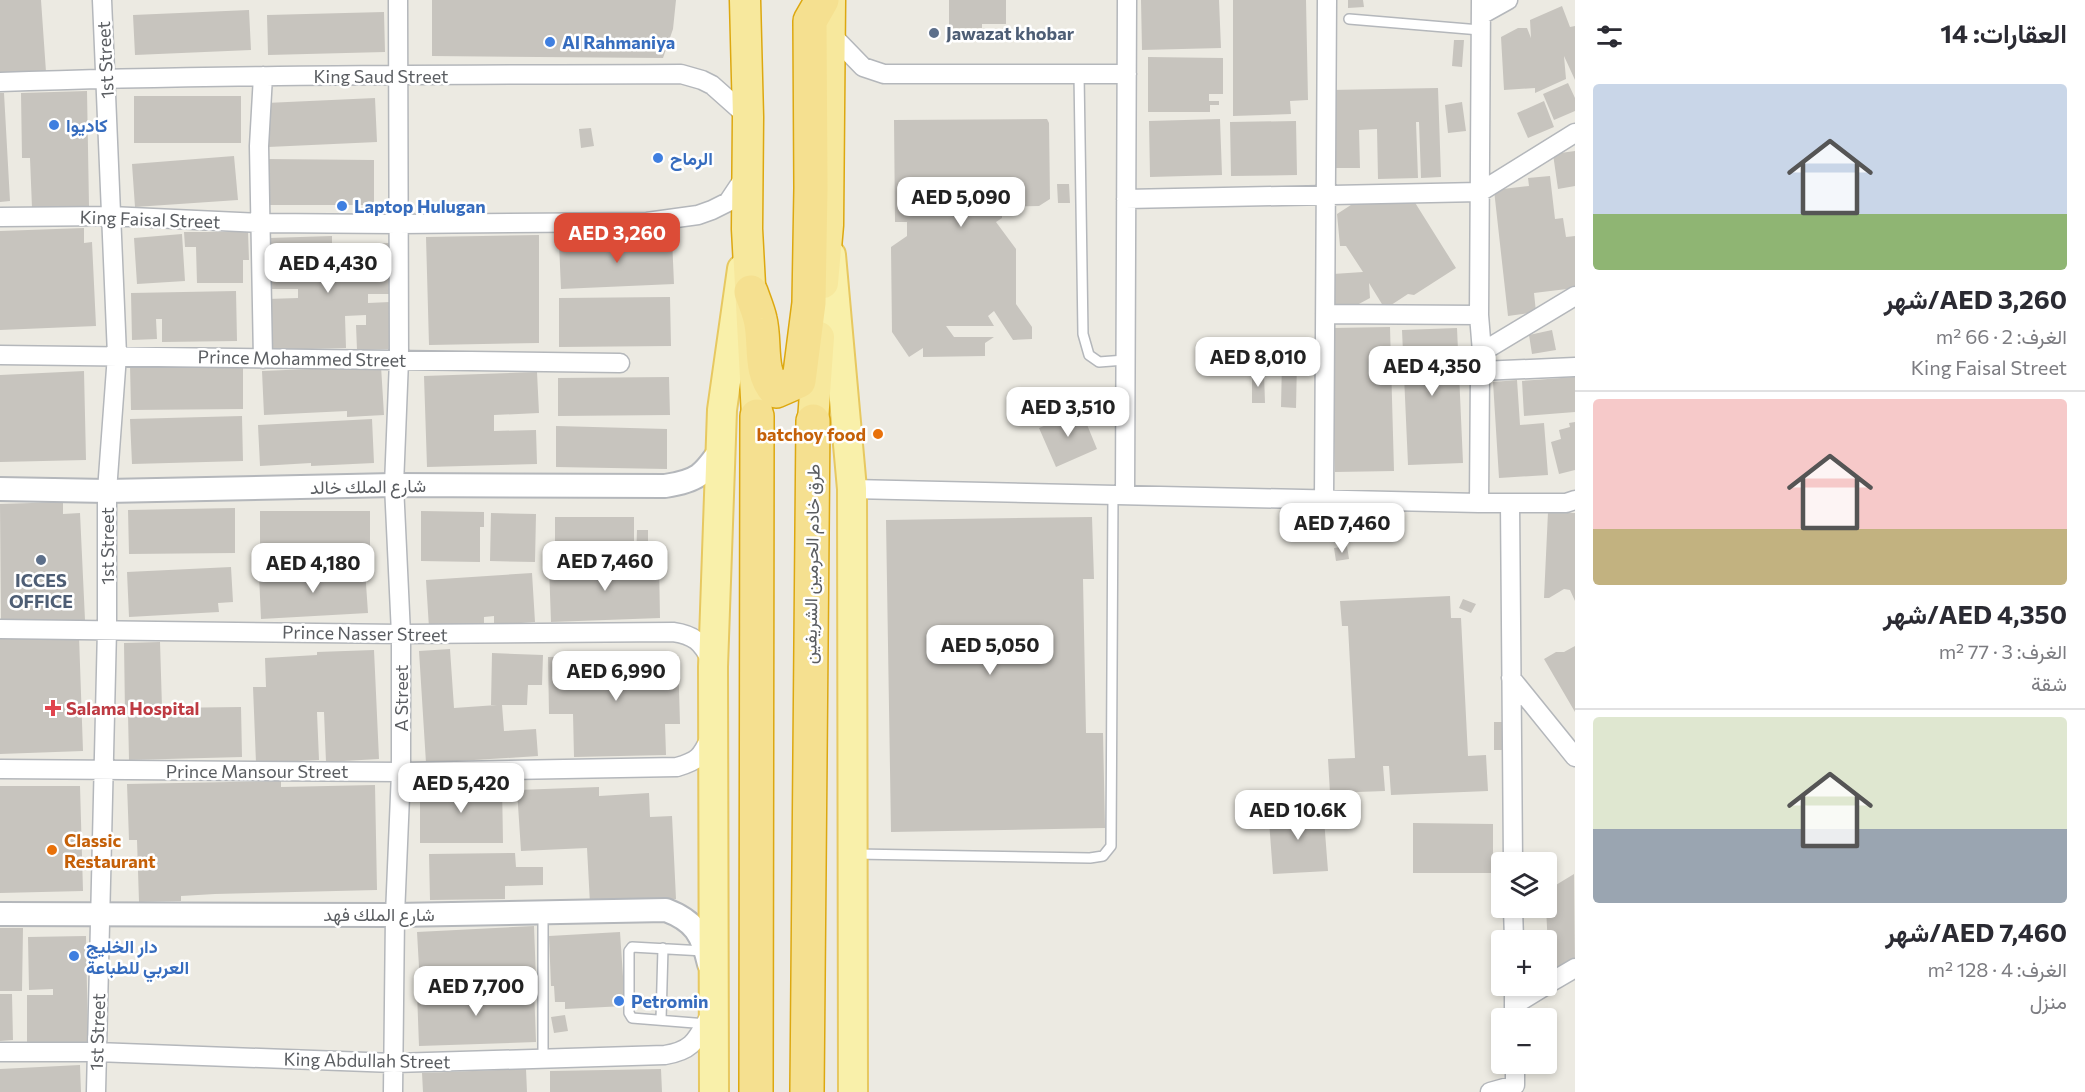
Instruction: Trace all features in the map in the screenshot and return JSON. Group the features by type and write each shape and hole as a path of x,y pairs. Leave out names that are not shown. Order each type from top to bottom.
{"highway":[{"path":"745,0 748,117 747,229 757,416 756,1092"},
{"path":"751,292 761,320 763,360 769,383 776,391 799,381 809,303 810,21 822,0"},
{"name":"طرق خادم الحرمين الشريفين","path":"807,1092 813,421 828,225 830,0"}],"main road":[{"path":"828,225 852,489 853,1092"},
{"path":"714,1092 710,1020 712,981 709,951 713,667 722,410 747,229"}],"street":[{"name":"1st Street","path":"96,1092 107,629 106,491 117,356 102,0"},
{"name":"A Street","path":"393,1092 395,915 401,772 401,634 394,485 399,360 398,0"},
{"path":"1119,494 1125,360 1127,0"},
{"path":"1324,500 1327,0"},
{"path":"1479,504 1482,352 1479,315 1481,15 1508,0"},
{"path":"829,32 863,67 884,74 1127,74"},
{"name":"King Saud Street","path":"0,82 263,76 681,74 712,85 748,117"},
{"path":"263,76 259,146 263,359"},
{"path":"1126,199 1480,192 1575,133"},
{"name":"King Faisal Street","path":"0,217 110,216 261,223 647,222 682,218 712,210 728,202 748,172"},
{"path":"1482,352 1575,296"},
{"path":"1325,314 1479,315"},
{"name":"Prince Mohammed Street","path":"0,355 611,363"},
{"path":"1480,371 1575,367"},
{"name":"شارع الملك خالد","path":"0,489 106,491 394,485 665,486 697,478 706,471 721,449"},
{"path":"852,489 1479,504 1566,503 1575,500"},
{"path":"1510,503 1513,852"},
{"name":"Prince Nasser Street","path":"0,629 401,634 684,634 700,641 713,667"},
{"path":"1511,678 1573,749"},
{"name":"Prince Mansour Street","path":"0,769 401,772 677,767 700,757 713,733"},
{"name":"شارع الملك فهد","path":"0,914 395,915 666,910 680,915 691,924 709,951"},
{"path":"1557,979 1575,968"},
{"path":"1519,1008 1533,996"},
{"name":"King Abdullah Street","path":"0,1052 96,1052 394,1063 677,1053 692,1045 710,1020"},
{"path":"1490,1092 1515,1085 1515,1074"}],"lane":[{"path":"1349,19 1481,15"},
{"path":"1079,74 1083,334 1089,355 1099,362 1125,360"},
{"path":"853,854 1089,858 1103,856 1111,846 1119,494"},
{"path":"543,911 543,1059"},
{"path":"709,951 632,947 629,951 629,1013 632,1018 710,1020"},
{"path":"661,1020 663,948"}],"building":[{"path":"0,0 41,0 46,72 0,75"},
{"name":"Al Rahmaniya","path":"432,0 676,0 673,29 663,58 432,56"},
{"path":"949,0 1006,0 1006,24 982,24 982,28 949,28"},
{"path":"1141,0 1219,0 1221,48 1142,50"},
{"path":"1233,0 1306,0 1308,100 1290,101 1291,114 1233,116"},
{"path":"1348,0 1363,0 1364,7 1348,8"},
{"path":"1562,6 1570,27 1575,26 1575,80 1564,56 1566,79 1535,93 1535,88 1504,90 1501,37 1518,28 1527,28 1531,38 1530,20"},
{"path":"249,10 251,50 135,55 133,15"},
{"path":"384,12 385,52 268,55 267,15"},
{"path":"1454,40 1464,40 1462,67 1452,66"},
{"path":"1148,57 1223,58 1223,94 1209,94 1209,101 1219,101 1219,105 1210,105 1210,112 1148,112"},
{"path":"1568,83 1575,98 1575,111 1554,120 1543,94"},
{"path":"1438,88 1441,177 1421,178 1419,122 1416,122 1418,178 1378,179 1377,129 1359,130 1360,168 1332,168 1330,90"},
{"name":"كاديوا","path":"87,91 89,206 32,208 30,158 22,158 21,93"},
{"path":"0,93 4,93 10,201 0,202"},
{"path":"134,96 241,96 241,143 134,143"},
{"path":"375,98 377,142 268,147 266,103"},
{"path":"1544,101 1554,127 1528,138 1517,113"},
{"path":"1462,102 1466,131 1448,133 1445,105"},
{"path":"1047,119 1049,123 1050,199 1039,206 1002,207 1002,218 996,222 1016,249 1016,304 1032,327 1032,339 1013,340 994,311 988,316 994,326 946,326 954,337 994,337 985,343 985,356 923,357 923,348 909,357 892,332 891,247 907,236 907,222 895,222 894,120"},
{"path":"1220,119 1222,175 1150,177 1149,121"},
{"path":"1296,121 1297,175 1231,176 1230,122"},
{"path":"591,128 594,146 581,148 579,129"},
{"path":"1575,151 1575,186 1558,189 1553,154"},
{"path":"234,156 238,200 135,207 132,164"},
{"path":"266,159 374,160 374,205 266,205"},
{"path":"1550,176 1555,219 1563,218 1566,237 1575,236 1575,288 1534,293 1536,312 1508,316 1494,190 1529,186 1528,178"},
{"path":"1057,184 1069,184 1070,203 1058,203"},
{"path":"1414,201 1456,268 1414,295 1408,294 1385,309 1369,283 1370,298 1357,305 1335,306 1333,274 1363,272 1346,246 1340,246 1337,214 1354,203"},
{"path":"84,228 84,243 92,242 96,326 0,330 0,231"},
{"path":"184,232 248,232 249,260 243,260 243,283 197,283 196,247 185,247"},
{"path":"182,234 185,281 137,284 134,238"},
{"path":"539,235 539,343 429,345 426,237"},
{"path":"332,236 332,245 389,243 391,294 368,294 368,303 390,302 391,349 357,350 356,325 366,325 366,315 345,316 346,348 268,350 267,299 298,298 298,289 270,289 269,238"},
{"path":"672,238 674,284 561,289 559,243"},
{"path":"236,291 237,341 162,342 162,319 156,319 157,339 132,340 131,293"},
{"path":"670,297 671,346 559,347 559,298"},
{"path":"1390,327 1394,471 1335,472 1332,328"},
{"path":"1457,328 1463,463 1408,465 1402,330"},
{"path":"1552,330 1556,350 1532,354 1529,335"},
{"path":"1282,361 1297,361 1296,408 1281,407"},
{"path":"243,364 243,409 131,410 130,365"},
{"path":"381,366 384,415 347,417 347,411 264,415 262,371"},
{"path":"84,371 86,460 0,462 0,375"},
{"path":"537,372 539,413 494,415 494,431 536,430 537,464 427,467 424,376"},
{"path":"1252,373 1264,373 1265,403 1252,403"},
{"path":"669,377 670,415 558,416 558,378"},
{"path":"1575,377 1575,412 1524,416 1522,381"},
{"path":"1517,380 1520,425 1544,423 1548,475 1499,478 1493,382"},
{"path":"1081,410 1097,449 1056,467 1039,428"},
{"path":"242,416 243,461 132,464 130,419"},
{"path":"372,419 374,463 260,466 258,425"},
{"path":"1575,422 1575,470 1559,474 1551,442 1561,439 1559,430 1570,427 1569,423"},
{"path":"556,426 667,429 667,469 556,467"},
{"name":"ICCES OFFICE","path":"63,502 63,514 80,513 85,620 1,623 0,504"},
{"path":"235,508 235,553 129,554 128,510"},
{"path":"260,511 370,511 370,555 260,556"},
{"path":"421,511 484,512 484,527 480,527 480,562 421,561"},
{"path":"1548,512 1575,513 1575,601 1570,590 1564,589 1549,598 1544,598"},
{"path":"491,513 536,514 535,562 490,561"},
{"path":"555,517 634,517 634,558 555,558"},
{"path":"1092,517 1094,579 1083,579 1086,733 1103,733 1105,828 891,832 886,520"},
{"path":"637,530 648,530 648,560 636,560"},
{"path":"1347,546 1349,559 1336,561 1334,548"},
{"path":"659,563 660,618 551,622 549,566"},
{"path":"231,567 233,602 218,603 219,612 129,617 127,572"},
{"path":"365,569 368,613 261,619 259,575"},
{"path":"532,573 535,622 494,625 494,616 484,617 484,624 429,628 426,580"},
{"path":"1450,596 1451,618 1461,618 1468,756 1486,755 1488,791 1391,795 1389,766 1383,766 1385,791 1330,793 1328,759 1355,758 1348,626 1342,626 1340,601"},
{"path":"1463,599 1476,604 1471,613 1459,608"},
{"path":"79,636 83,751 0,754 0,639"},
{"path":"160,642 162,708 241,707 242,757 129,760 128,714 125,714 124,643"},
{"path":"1575,646 1575,712 1544,659 1556,652 1564,652"},
{"path":"450,649 454,708 497,705 491,705 492,653 543,655 542,685 528,685 527,705 502,705 504,731 536,729 538,756 426,763 419,651"},
{"path":"374,650 379,759 326,762 324,712 317,712 319,760 256,763 253,687 266,687 265,658 317,655 317,652"},
{"path":"678,655 680,724 665,724 666,755 574,757 573,714 549,714 548,657"},
{"path":"1494,722 1505,722 1505,750 1494,750"},
{"path":"281,781 281,787 375,785 377,890 215,894 181,896 181,901 139,902 137,840 129,840 127,784"},
{"path":"502,784 503,843 420,843 420,785"},
{"path":"0,786 80,786 83,891 0,893"},
{"path":"599,787 599,796 649,793 650,817 672,816 676,899 590,904 587,848 521,851 517,790"},
{"path":"1323,806 1328,871 1273,874 1268,808 1287,807 1288,821 1299,821 1299,807"},
{"path":"1413,823 1493,824 1491,873 1413,873"},
{"path":"515,853 516,867 543,867 543,885 505,886 505,899 430,900 429,854"},
{"path":"1574,874 1575,971 1557,982 1557,930 1547,930 1547,918 1557,918 1557,884"},
{"path":"534,926 536,980 420,985 417,932"},
{"path":"0,928 23,928 22,991 0,991"},
{"path":"620,932 625,1006 565,1009 565,1002 555,1002 554,986 551,986 549,936"},
{"path":"86,936 88,1042 27,1043 27,995 53,995 53,989 29,990 28,937"},
{"path":"534,988 536,1042 419,1046 417,992"},
{"path":"0,994 12,994 13,1040 0,1041"},
{"path":"565,1015 568,1031 554,1033 551,1017"},
{"path":"80,1065 81,1092 0,1092 0,1069"},
{"path":"526,1069 527,1092 423,1092 422,1073"},
{"path":"661,1069 662,1092 550,1092 550,1071"}],"place":[{"name":"Jawazat khobar","path":"934,33"},
{"name":"Al Rahmaniya","path":"550,42"},
{"name":"كاديوا","path":"54,125"},
{"name":"الرماح","path":"658,158"},
{"name":"Laptop Hulugan","path":"342,206"},
{"name":"batchoy food","path":"878,434"},
{"name":"ICCES OFFICE","path":"41,560"},
{"name":"Salama Hospital","path":"53,708"},
{"name":"Classic Restaurant","path":"52,850"},
{"name":"دار الخليج العربي للطباعة","path":"74,956"},
{"name":"Petromin","path":"619,1001"}]}
